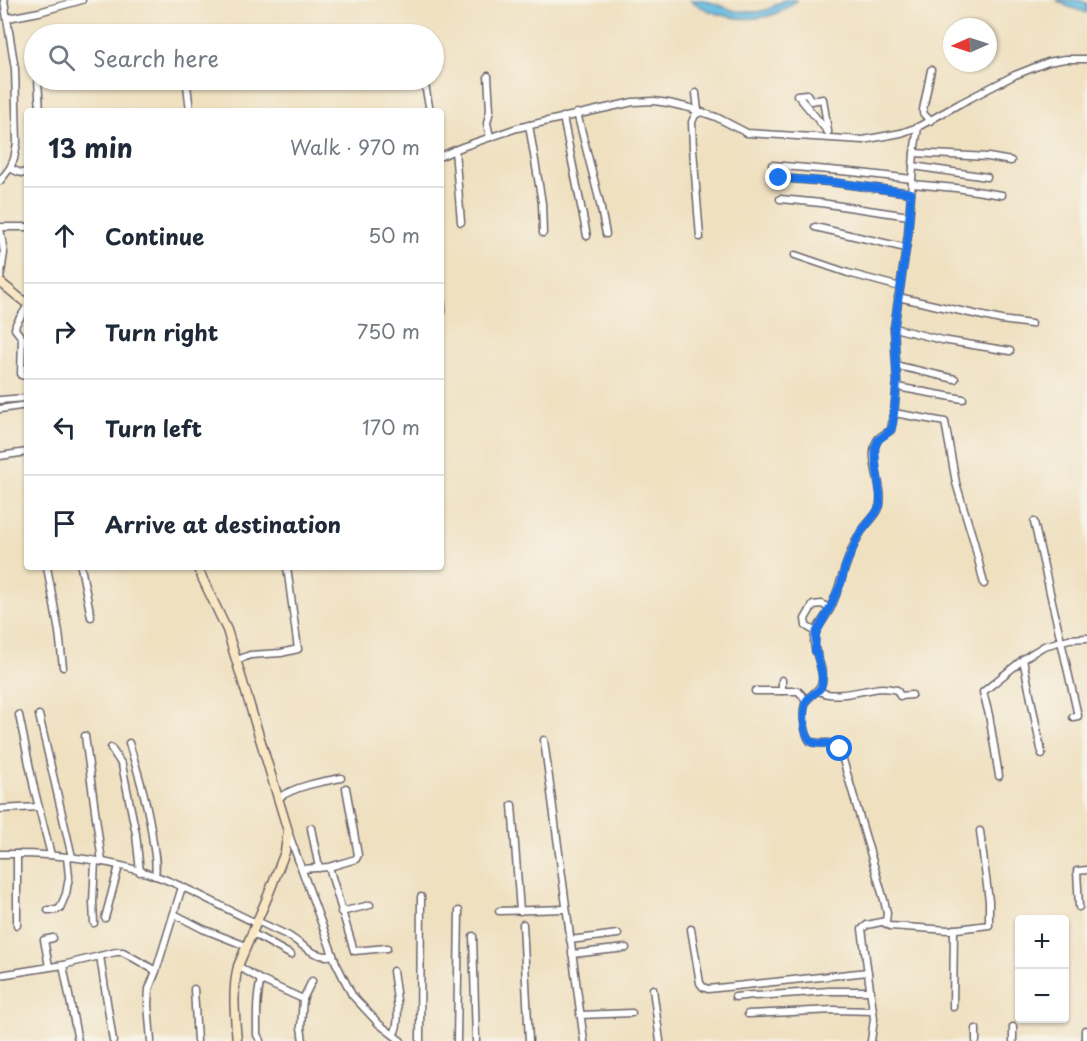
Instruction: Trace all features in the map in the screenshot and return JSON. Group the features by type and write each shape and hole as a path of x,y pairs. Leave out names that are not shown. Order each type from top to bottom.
{"main road":[{"path":"0,281 24,303"},
{"path":"198,570 227,630 288,831 285,852 237,966 234,992 237,1041"}],"street":[{"path":"0,181 10,168 16,152 17,120 15,69 4,0"},
{"path":"8,18 82,0"},
{"path":"444,155 529,125 633,102 654,101 716,117 747,133 863,140 901,133 918,127 1015,75 1048,62 1065,59 1087,60"},
{"path":"930,121 923,111 931,70"},
{"path":"488,76 490,110 487,123 490,137"},
{"path":"39,90 40,108"},
{"path":"188,90 190,108"},
{"path":"426,90 429,108"},
{"path":"696,93 700,112"},
{"path":"828,131 824,99 811,101 807,94 798,96 831,135 838,139"},
{"path":"700,112 695,115 692,122 700,237"},
{"path":"577,113 606,234"},
{"path":"563,117 587,236"},
{"path":"529,125 542,202 543,233"},
{"path":"806,703 821,685 822,677 815,651 816,632 830,609 857,539 879,509 880,494 875,448 878,440 891,430 894,413 897,367 894,328 906,248 918,127"},
{"path":"456,150 461,222"},
{"path":"914,153 1011,161"},
{"path":"772,165 840,170 1002,195"},
{"path":"913,166 987,177"},
{"path":"10,168 24,173"},
{"path":"779,178 831,182 911,193"},
{"path":"780,199 821,202 909,216"},
{"path":"0,281 4,254 0,228 24,227"},
{"path":"815,227 906,248"},
{"path":"795,255 900,287"},
{"path":"898,297 1000,320 1031,324"},
{"path":"24,311 15,327 15,331 22,338 21,375 24,376"},
{"path":"894,328 942,340 1010,351"},
{"path":"897,367 955,379"},
{"path":"897,387 963,399"},
{"path":"0,400 24,402"},
{"path":"0,409 24,403"},
{"path":"894,413 945,422 957,483 984,584"},
{"path":"0,456 24,453"},
{"path":"1034,522 1078,716 1073,717"},
{"path":"48,570 63,667"},
{"path":"82,570 91,617"},
{"path":"237,660 250,655 281,653 298,649 287,570"},
{"path":"816,632 806,626 806,619 813,605 822,604 830,609"},
{"path":"999,776 983,692 1023,659 1044,646 1069,639 1087,638"},
{"path":"1023,659 1042,754"},
{"path":"782,680 782,691"},
{"path":"818,690 822,694 839,694 883,688 897,690 900,696 912,695"},
{"path":"755,691 798,691 806,703 805,724 808,739 818,744 839,746 884,900 886,913 884,922"},
{"path":"19,715 51,855"},
{"path":"39,715 69,857 66,894 60,908 48,910"},
{"path":"85,735 98,861 93,902 94,923"},
{"path":"544,740 584,1041"},
{"path":"129,743 151,823 156,860 155,876"},
{"path":"111,748 122,765 136,834 140,872"},
{"path":"278,798 317,782 341,778"},
{"path":"302,869 329,867 356,859 358,855 346,788"},
{"path":"512,805 520,911"},
{"path":"0,809 39,807"},
{"path":"311,828 319,868"},
{"path":"288,831 333,956 352,994 379,1024 401,1041"},
{"path":"871,1041 874,1019 862,929 867,925 884,922 890,926 954,929 989,925 980,831"},
{"path":"0,854 51,855 98,861 155,876 290,937 325,957 333,956"},
{"path":"17,854 17,925"},
{"path":"105,918 119,866"},
{"path":"329,867 354,951 387,948"},
{"path":"1079,907 1077,871 1087,870"},
{"path":"151,1041 149,989 182,887"},
{"path":"420,1041 421,897"},
{"path":"341,912 370,905"},
{"path":"499,911 566,909"},
{"path":"457,1041 459,911"},
{"path":"174,914 203,929 246,946"},
{"path":"523,924 529,1041"},
{"path":"691,929 700,983 708,989 868,972"},
{"path":"953,1007 954,929"},
{"path":"252,933 291,955"},
{"path":"570,940 618,934"},
{"path":"473,936 476,1041"},
{"path":"50,966 45,940 52,938"},
{"path":"572,954 626,948"},
{"path":"0,975 63,965 112,952 123,952 156,971"},
{"path":"100,956 113,1041"},
{"path":"63,965 78,1041"},
{"path":"237,966 303,999"},
{"path":"393,970 398,1020 394,1034"},
{"path":"260,1041 257,1035 257,1025 258,988 261,980"},
{"path":"303,1041 301,1027 303,999 312,981"},
{"path":"194,989 197,1041"},
{"path":"653,989 660,1041"},
{"path":"737,998 871,991"},
{"path":"748,1014 834,1010 873,1011"},
{"path":"580,1015 632,1013"},
{"path":"1013,1027 1013,1041"},
{"path":"976,1029 976,1041"},
{"path":"1085,1030 1085,1041"}],"water":[{"path":"690,0 704,0 735,11 757,12 767,10 784,0 797,0 781,11 770,15 759,18 734,18 711,11"},
{"path":"1057,0 1078,0 1087,3 1087,13 1067,6"}],"route":[{"path":"779,178 886,188 911,193 908,236 894,328 897,382 893,423 891,430 878,440 875,448 880,505 857,539 831,606 816,633 815,651 822,680 820,688 806,703 805,724 808,739 818,744 836,744 840,749"}]}
